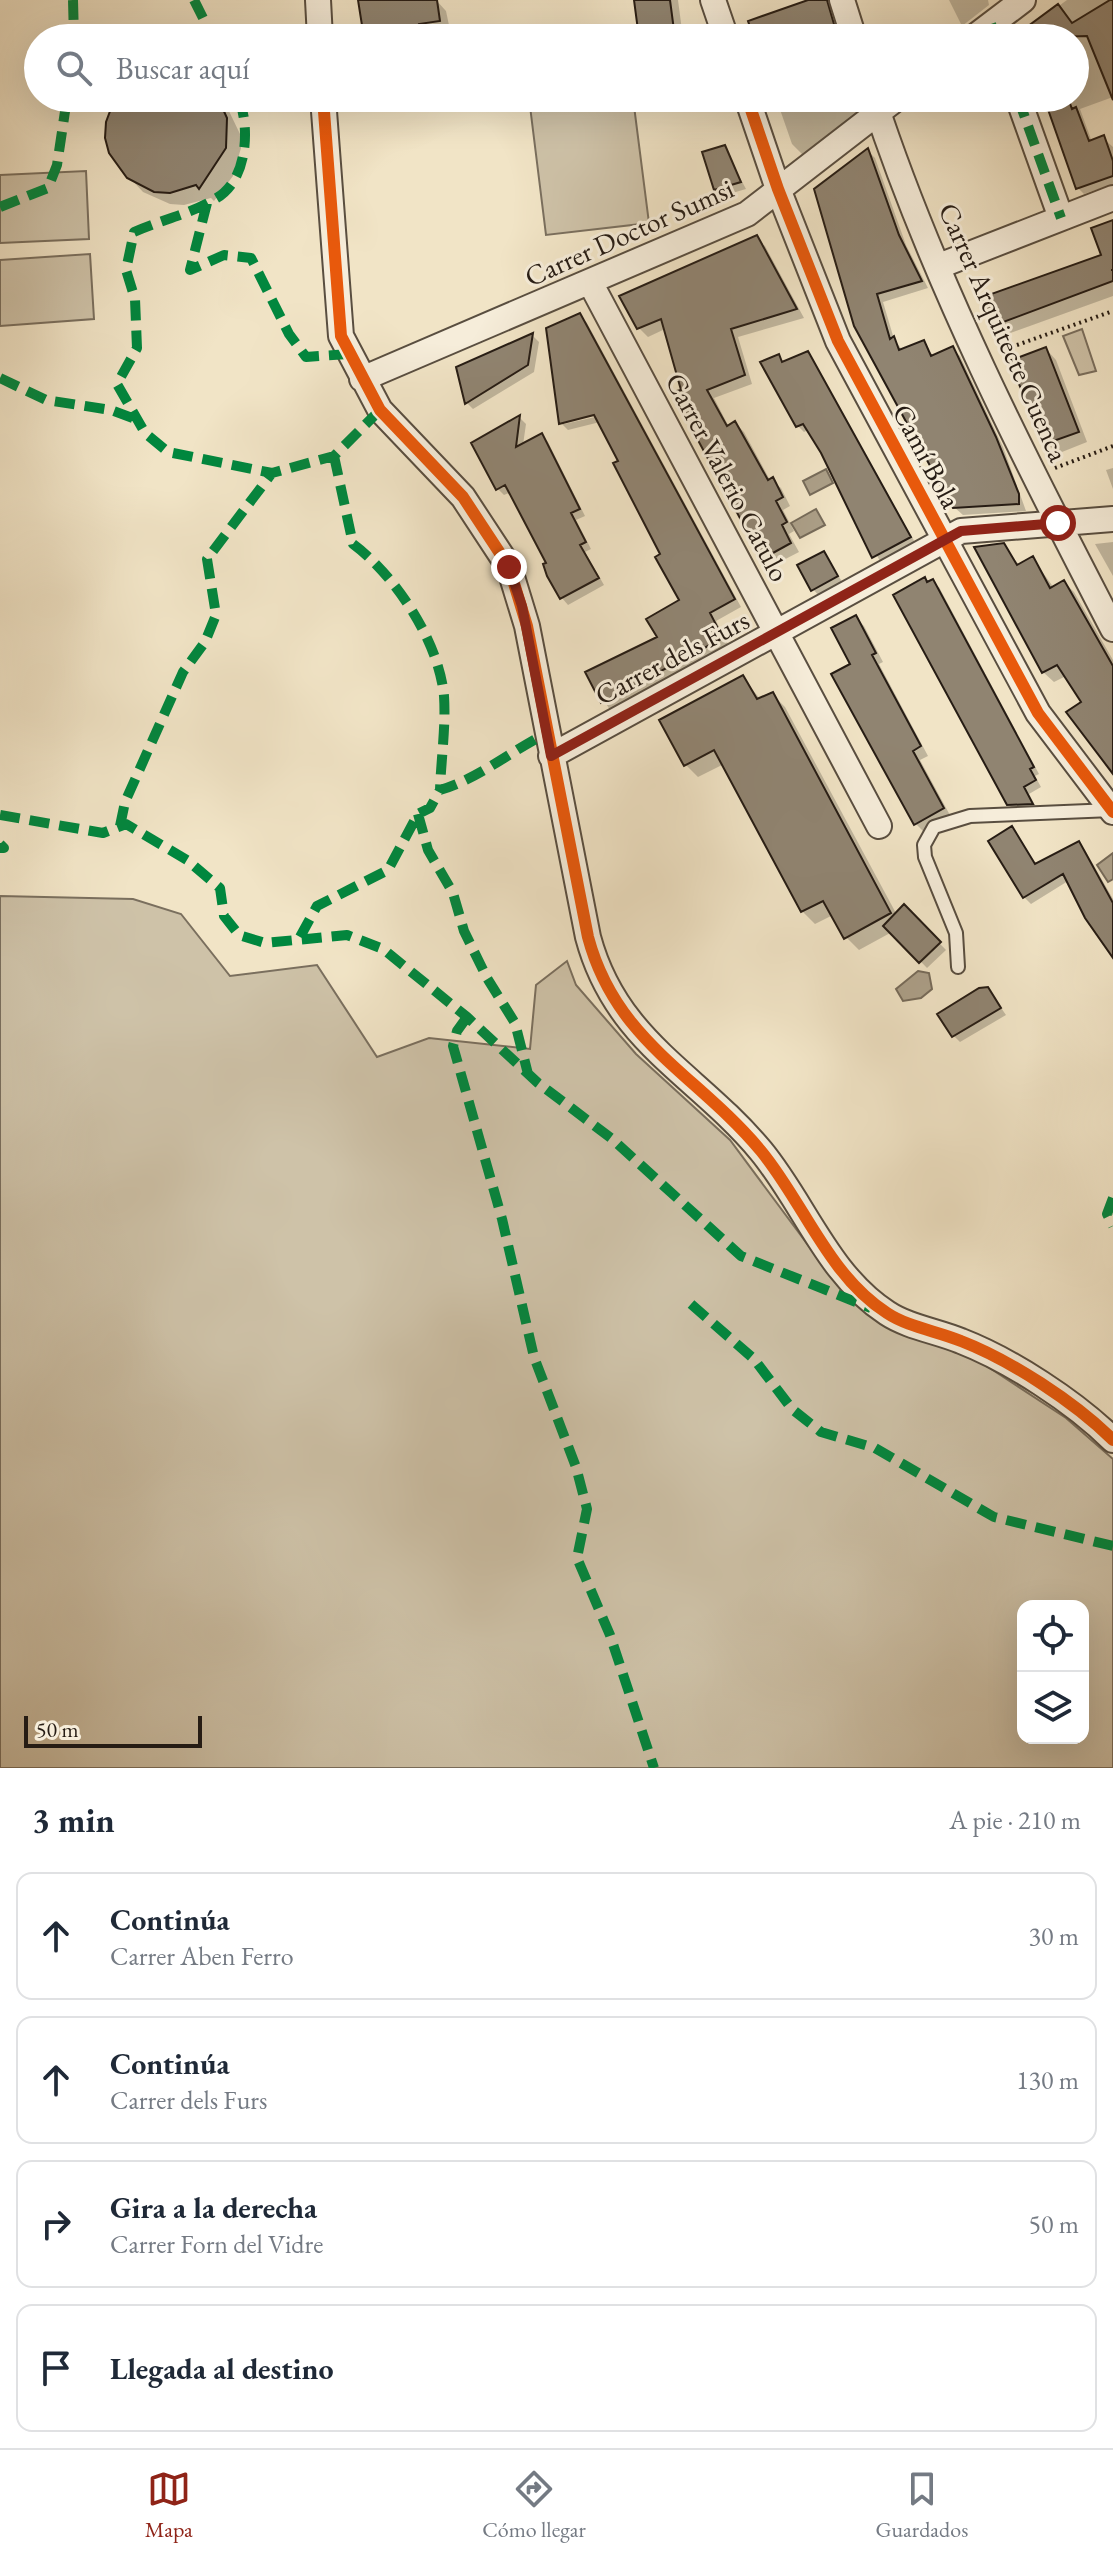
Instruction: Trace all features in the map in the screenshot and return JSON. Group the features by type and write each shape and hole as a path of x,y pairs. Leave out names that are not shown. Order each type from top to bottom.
{"street":[{"path":"318,0 319,24"},
{"path":"713,0 721,24"},
{"path":"842,0 850,24"},
{"path":"324,112 335,293 341,336 380,410 463,497 509,567 522,606 588,937 596,967 607,988 642,1038 747,1134 778,1173 837,1267 870,1301 889,1315 989,1352 1113,1440"},
{"name":"Camí Bola","path":"752,112 778,189 838,341 1038,713 1112,811"},
{"name":"Carrer Doctor Sumsi","path":"362,379 591,284 747,214 872,112"},
{"name":"Carrer Arquitecte Cuenca","path":"886,112 939,266 1058,523 1113,629"},
{"path":"1023,112 1061,218"},
{"path":"939,266 1113,198"},
{"name":"Carrer Valerio Catulo","path":"591,284 879,826"},
{"name":"Carrer dels Furs","path":"551,756 970,528 1113,519"}],"lane":[{"name":"Camí Bola","path":"958,967 956,933 925,857 924,845 934,827 970,816 1112,811"}],"path":[{"path":"1000,351 1113,311"},
{"path":"1052,469 1113,446"}],"shaded area":[{"path":"531,112 635,112 649,223 546,235"},
{"path":"86,171 89,239 0,243 0,175"},
{"path":"90,254 94,319 0,326 0,260"},
{"path":"1082,329 1096,371 1079,375 1063,336"},
{"path":"826,469 833,483 810,495 803,481"},
{"path":"816,509 825,525 800,538 791,523"},
{"path":"1113,853 1113,879 1108,882 1097,865"},
{"path":"0,896 133,899 181,914 230,976 317,965 377,1057 429,1038 530,1049 536,985 567,961 576,985 636,1054 730,1140 840,1288 976,1359 1066,1418 1113,1459 1113,1768 0,1768"},
{"path":"918,971 929,973 932,989 921,998 903,1001 896,989"}],"building":[{"path":"358,0 437,0 440,21 362,24"},
{"path":"634,0 670,0 673,24 637,24"},
{"path":"808,0 827,0 834,24 749,24 748,21"},
{"path":"1113,0 1113,100 1089,41 1089,24 1031,24 1058,4 1072,23"},
{"path":"110,112 224,112 227,118 226,148 199,189 196,185 170,193 154,192 127,178 109,153 105,138"},
{"path":"1049,112 1078,112 1089,141 1104,135 1113,161 1113,176 1076,189"},
{"path":"725,145 741,182 714,190 702,152"},
{"path":"868,148 899,235 922,281 877,294 890,339 894,336 899,350 924,340 931,356 953,346 996,437 1019,494 1019,504 953,508 854,326 814,189"},
{"path":"1113,220 1113,281 990,327 980,298 1101,255 1091,228"},
{"path":"757,235 797,309 731,329 745,375 707,390 727,426 735,421 768,480 773,477 783,497 776,501 787,522 782,525 791,543 762,559 672,392 681,390 661,319 637,329 619,296"},
{"path":"580,313 735,599 710,613 723,638 601,703 585,672 657,637 646,619 679,600 655,557 660,554 613,463 618,461 594,415 559,424 546,328"},
{"path":"533,333 528,365 465,404 456,367"},
{"path":"1046,347 1079,432 1045,444 1009,361"},
{"path":"808,351 911,537 872,558 821,453 803,424 796,427 760,362 779,354 782,362"},
{"path":"520,415 516,447 542,433 580,509 571,513 586,542 580,545 599,578 560,599 547,576 543,564 546,563 505,485 496,490 471,443"},
{"path":"1004,543 1017,565 1033,556 1050,588 1064,580 1113,666 1113,774 1066,712 1081,702 1057,665 1042,673 974,547"},
{"path":"824,551 838,576 811,591 797,565"},
{"path":"925,577 927,582 933,579 1034,767 1030,769 1036,780 1024,787 1033,804 1007,805 893,595"},
{"path":"856,615 876,653 872,655 921,746 913,751 944,808 914,825 831,674 850,664 831,628"},
{"path":"743,675 757,699 773,692 891,913 844,939 823,901 801,912 714,750 684,766 659,720"},
{"path":"1012,826 1035,864 1079,841 1113,903 1113,958 1085,918 1063,874 1023,898 988,841"},
{"path":"904,904 941,942 919,963 883,926"},
{"path":"988,987 1001,1008 952,1037 937,1014 979,988"}],"marked path":[{"path":"73,0 74,24"},
{"path":"194,0 206,24"},
{"path":"0,207 48,188 57,165 65,112"},
{"path":"242,112 244,153 234,180 226,191 196,209 134,232 126,270 135,299 137,348 117,384 145,433 168,452 272,473 334,456 380,410"},
{"path":"1023,112 1061,218"},
{"path":"207,203 190,270 224,255 251,258 289,334 306,357 348,354"},
{"path":"0,378 46,400 111,410 138,420"},
{"path":"334,456 353,544 399,592 434,654 444,696 440,790"},
{"path":"120,826 125,802 183,672 205,642 216,615 207,559 272,473"},
{"path":"300,937 317,906 388,870 418,814 430,808 440,790 481,772 547,733"},
{"path":"418,814 428,850 453,893 464,931 487,978 515,1023 528,1074"},
{"path":"0,815 103,833 126,824 187,860 220,888 224,916 239,935 265,943 347,935 383,949 467,1017 538,1083 611,1138 741,1256 871,1308"},
{"path":"0,844 4,848 0,848"},
{"path":"467,1017 457,1031 453,1046 502,1219 534,1357 576,1467 587,1509 577,1558 610,1635 654,1768"},
{"path":"1113,1198 1107,1214 1113,1226"},
{"path":"691,1304 754,1359 792,1409 821,1432 875,1448 994,1517 1113,1546"}],"cycle path":[{"path":"324,112 341,336 380,410 463,497 509,567 527,626 588,937 601,973 618,1004 638,1031 761,1151 833,1259 866,1297 895,1318 961,1341 1021,1371 1080,1411 1113,1440"},
{"path":"752,112 778,189 838,341 1038,713 1113,812"}],"route":[{"path":"509,567 522,606 551,756 777,635 961,531 1058,523"}]}
